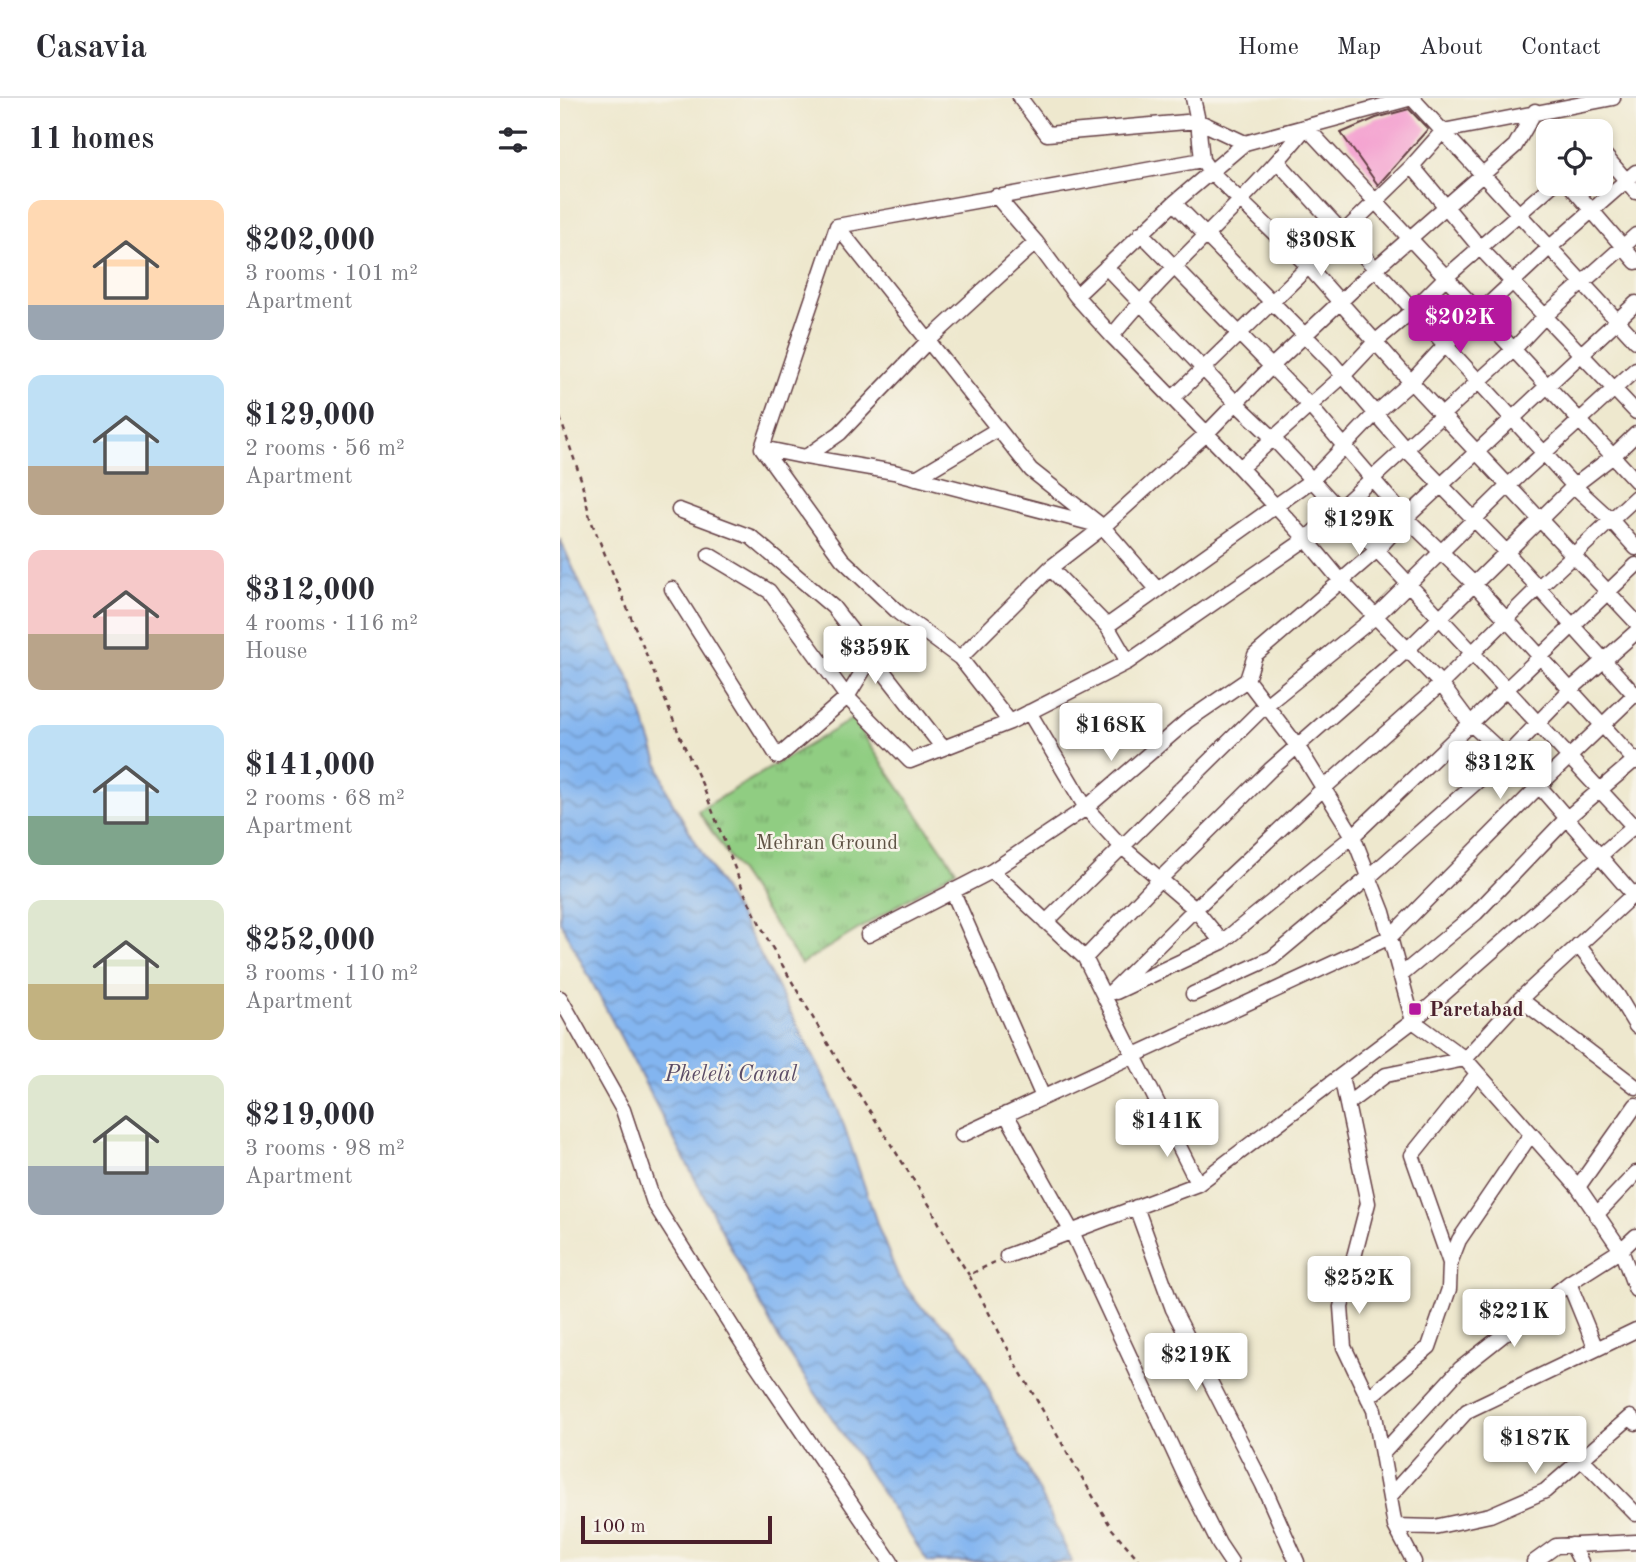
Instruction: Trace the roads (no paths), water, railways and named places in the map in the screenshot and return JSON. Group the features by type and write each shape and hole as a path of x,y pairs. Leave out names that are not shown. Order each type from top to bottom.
{"street":[{"path":"1020,98 1047,134 1198,121 1245,143"},
{"path":"1193,98 1206,166 1308,266 1411,382 1636,622"},
{"path":"1076,296 1174,203 1206,166 1245,143 1412,98 1636,341"},
{"path":"1173,398 1412,166 1443,131 1535,111 1613,98"},
{"path":"960,658 1050,568 1103,527 1206,434 1271,367 1376,268 1514,146 1535,111"},
{"path":"1112,336 1174,266 1278,162 1306,127"},
{"path":"1306,127 1636,481"},
{"path":"1613,161 1631,176 1636,192"},
{"path":"1278,162 1574,486 1611,519 1636,548"},
{"path":"837,226 996,196 1206,166"},
{"path":"1412,166 1481,248 1636,412"},
{"path":"1107,626 1312,480 1446,344 1631,176"},
{"path":"996,196 1036,242 1076,296 1112,336 1240,468 1341,581 1441,684 1470,723 1539,786 1635,895 1520,999 1465,1059 1386,1075 1347,1104"},
{"path":"1240,468 1343,376 1375,342 1445,278 1539,196"},
{"path":"1579,196 1636,262"},
{"path":"962,1135 1390,937 1539,786 1636,694 1476,520 1406,449 1343,376 1174,203"},
{"path":"837,226 1031,470 1103,527 1157,589"},
{"path":"762,448 837,226"},
{"path":"1141,233 1309,405 1406,518 1474,584 1541,656 1569,691 1636,761 1567,818 1476,913 1400,976"},
{"path":"709,555 769,591 847,698 910,761 1010,722 1128,662 1306,539 1636,235"},
{"path":"806,457 840,433 928,341 1036,242"},
{"path":"1007,1256 1198,1184 1413,1021 1635,826 1407,585 1272,437 1106,267"},
{"path":"868,935 992,872 1086,808 1186,721 1247,680 1255,655 1377,551 1406,518 1636,303"},
{"path":"1046,922 1266,705 1376,615 1509,485 1636,369"},
{"path":"916,478 998,429"},
{"path":"1085,958 1270,770 1408,649 1574,486 1636,434"},
{"path":"762,448 916,478 1103,527"},
{"path":"762,448 842,559 899,613 960,658 1010,722"},
{"path":"1105,998 1195,909 1324,788 1441,684 1538,588 1636,497"},
{"path":"680,510 751,537 834,607 943,748"},
{"path":"1105,998 1222,942 1353,836 1636,565"},
{"path":"1050,568 1107,626 1128,662"},
{"path":"672,589 778,757 847,698 872,656"},
{"path":"1193,994 1272,958 1506,756 1569,691 1636,632"},
{"path":"1247,680 1298,747 1353,836 1383,912 1413,1021 1465,1059 1577,1187 1621,1250 1636,1290"},
{"path":"1029,712 1086,808 1121,846 1195,909 1222,942"},
{"path":"992,872 1085,958 1198,1184"},
{"path":"952,890 1043,1097"},
{"path":"1578,945 1618,996 1636,1026"},
{"path":"560,998 623,1110 654,1203 748,1352 891,1562"},
{"path":"1520,999 1636,1087"},
{"path":"1450,1263 1412,1155 1477,1074"},
{"path":"1340,1076 1368,1203 1341,1307 1344,1347 1374,1410 1395,1526 1413,1562"},
{"path":"1577,1187 1636,1105"},
{"path":"1006,1114 1072,1231 1187,1480 1231,1562"},
{"path":"1368,1398 1429,1347 1449,1289 1450,1263 1458,1240 1531,1134"},
{"path":"1596,1215 1636,1173"},
{"path":"1136,1207 1172,1309 1263,1485 1297,1562"},
{"path":"1382,1454 1460,1369 1569,1283 1621,1250 1636,1236"},
{"path":"1569,1283 1595,1349"},
{"path":"1390,1496 1467,1411 1636,1330"},
{"path":"1395,1526 1434,1527 1490,1515 1545,1491 1634,1418"},
{"path":"1582,1459 1636,1514"},
{"path":"1534,1562 1556,1546 1636,1542"},
{"path":"1572,1545 1581,1562"}],"water":[{"name":"Pheleli Canal","path":"560,539 632,684 669,796 753,941 822,1073 840,1114 880,1232 898,1276 919,1305 950,1330 970,1353 1072,1562 928,1562 776,1334 560,921"}],"place":[{"name":"Paretabad","path":"1415,1009"}],"park label":[{"name":"Mehran Ground","path":"827,842"}]}
